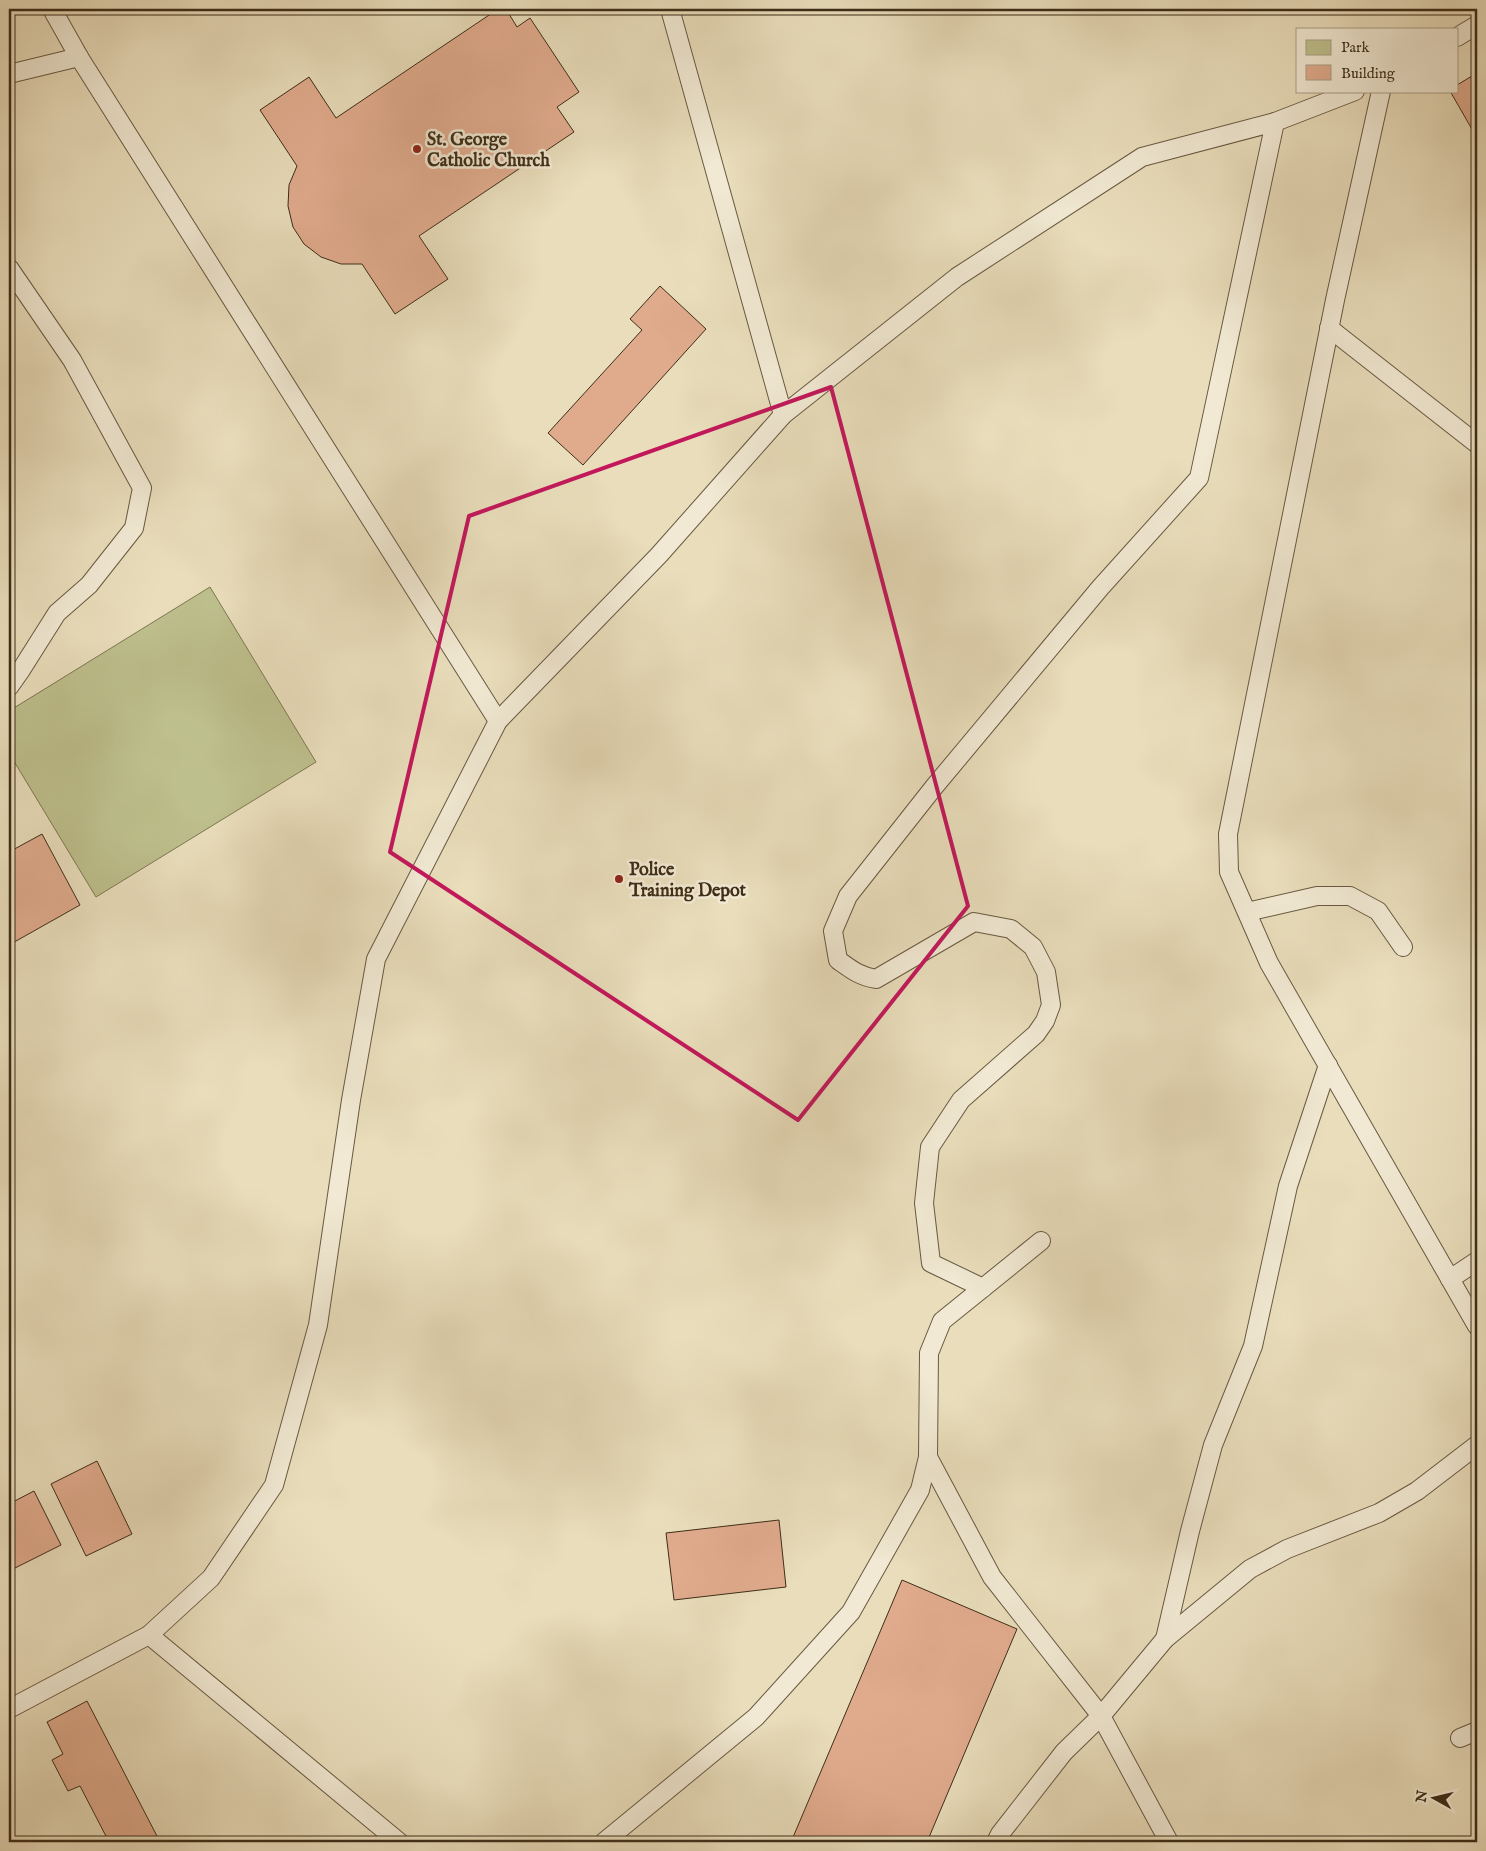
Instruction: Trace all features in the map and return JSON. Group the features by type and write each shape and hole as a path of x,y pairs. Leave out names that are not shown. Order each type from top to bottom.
{"lane":[{"path":"52,9 79,57 498,722"},
{"path":"670,9 783,415"},
{"path":"1458,36 1477,25"},
{"path":"9,74 79,57"},
{"path":"9,1709 149,1635 211,1578 274,1485 318,1325 351,1100 376,958 498,722 659,555 783,415 957,277 1142,157 1275,122 1352,92"},
{"path":"1381,92 1329,328 1228,834 1229,872 1269,963 1477,1326"},
{"path":"983,1288 930,1263 924,1203 930,1147 961,1100 1036,1034 1045,1021 1051,1005 1046,972 1032,947 1011,929 974,922 876,979 863,977 838,960 834,931 848,896 934,786 1100,588 1199,478 1275,122"},
{"path":"9,268 72,360 142,488 134,528 89,585 57,613 9,687"},
{"path":"1329,328 1477,444"},
{"path":"1247,912 1317,896 1350,896 1378,911 1403,947"},
{"path":"1165,1639 1212,1445 1253,1346 1288,1186 1328,1065"},
{"path":"604,1842 756,1717 851,1612 920,1490 928,1457 929,1352 942,1320 1041,1241"},
{"path":"1450,1279 1477,1261"},
{"path":"996,1842 1000,1834 1064,1752 1101,1716 1165,1639 1250,1569 1287,1549 1379,1513 1417,1491 1477,1445"},
{"path":"928,1457 992,1577 1101,1716 1169,1842"},
{"path":"149,1635 399,1842"},
{"path":"1460,1738 1477,1731"}],"highlighted area":[{"path":"831,387 968,906 798,1120 390,852 469,516"}],"green space":[{"path":"210,587 316,762 96,897 9,753 9,711"}],"building":[{"name":"St. George Catholic Church","path":"498,9 506,9 517,27 530,18 579,92 557,107 574,132 419,236 448,279 395,314 362,264 341,264 321,257 304,244 293,227 288,206 289,185 297,166 260,110 309,77 336,118"},
{"path":"1477,73 1477,138 1451,92 1458,92 1458,84"},
{"path":"660,286 706,329 583,465 548,433 642,330 630,319"},
{"path":"42,834 80,905 9,945 9,852"},
{"path":"97,1461 132,1534 86,1556 51,1484"},
{"path":"34,1491 61,1545 9,1571 9,1504"},
{"path":"779,1520 786,1587 674,1600 666,1533"},
{"path":"902,1580 1017,1629 927,1842 791,1842"},
{"path":"87,1701 158,1838 151,1842 109,1842 80,1786 68,1791 52,1760 63,1754 47,1722"}],"place":[{"name":"St. George Catholic Church","path":"417,149"},
{"name":"Police Training Depot","path":"619,879"}]}
